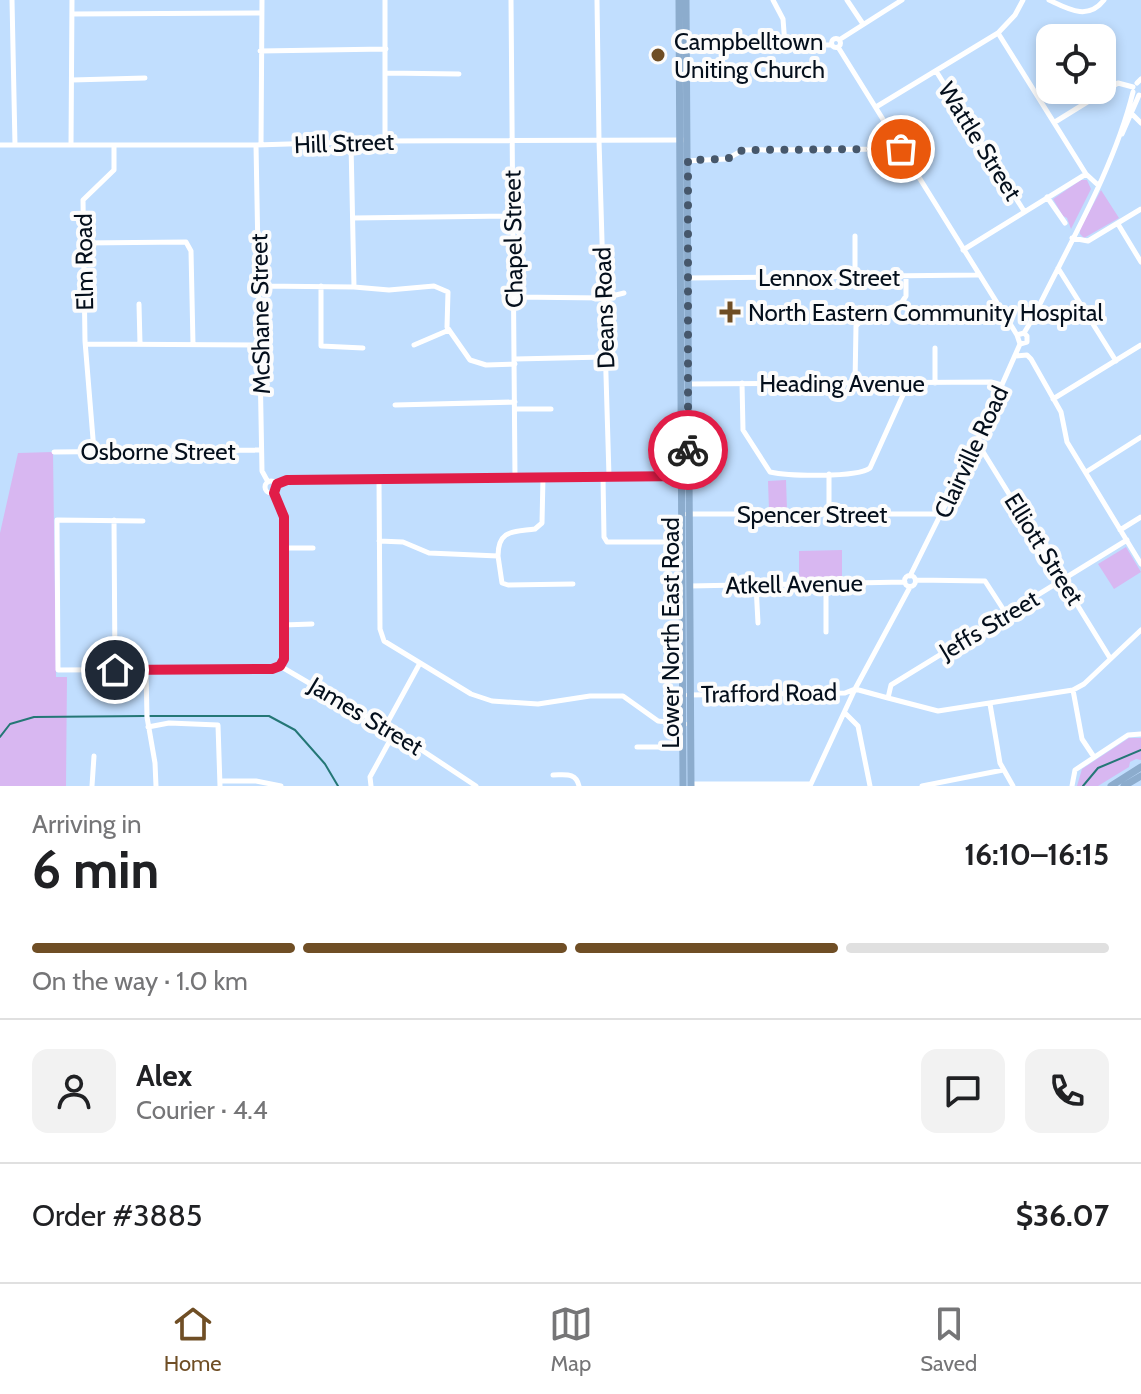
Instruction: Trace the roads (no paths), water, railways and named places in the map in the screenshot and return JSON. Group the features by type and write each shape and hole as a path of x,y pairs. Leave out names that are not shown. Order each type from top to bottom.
{"main road":[{"name":"Lower North East Road","path":"679,0 683,46"},
{"name":"Lower North East Road","path":"686,0 683,46 684,476 689,785"},
{"name":"Lower North East Road","path":"686,514 683,542 687,586"},
{"name":"Lower North East Road","path":"687,724 683,747 689,785"},
{"path":"1111,786 1141,767"},
{"path":"1124,786 1141,776"}],"street":[{"path":"12,0 15,145"},
{"path":"71,145 72,0"},
{"name":"McShane Street","path":"262,0 258,145 262,471 268,482 266,491 274,493"},
{"path":"385,0 385,141"},
{"name":"Chapel Street","path":"511,0 515,477"},
{"name":"Deans Road","path":"597,0 606,541 611,544 683,542"},
{"path":"773,0 783,19 785,45"},
{"path":"847,0 863,24"},
{"path":"683,46 836,44 902,0"},
{"path":"876,107 998,33 1015,15 1023,0"},
{"path":"1049,0 1076,13 1090,11 1104,0"},
{"path":"72,14 262,13"},
{"path":"998,33 1086,174 1098,185"},
{"path":"836,44 1020,344"},
{"path":"260,51 386,49"},
{"name":"Wattle Street","path":"936,71 1024,211"},
{"path":"386,73 459,74"},
{"path":"72,80 145,78"},
{"path":"1017,335 1024,333 1058,268 1131,113 1138,88 1118,83 1055,122"},
{"path":"1131,113 1141,123"},
{"name":"Hill Street","path":"0,145 684,140"},
{"path":"351,143 354,287"},
{"name":"Elm Road","path":"94,451 85,344 83,200 114,170 114,145"},
{"path":"684,161 727,159 743,150 901,149"},
{"path":"963,250 1086,174"},
{"path":"1047,197 1065,223"},
{"path":"1072,238 1088,241 1141,209"},
{"path":"353,218 512,216"},
{"path":"1118,224 1141,262"},
{"path":"855,236 855,277"},
{"path":"83,243 186,242 191,251 193,344"},
{"path":"1058,268 1116,361"},
{"name":"Lennox Street","path":"684,278 978,275"},
{"path":"855,383 856,326 867,315 900,305 906,296 906,277"},
{"path":"260,286 389,290 434,286 448,292 449,330 470,360 486,365 605,357"},
{"path":"321,286 321,346 363,348"},
{"path":"514,297 604,298 624,293"},
{"path":"139,304 140,344"},
{"path":"414,345 449,330"},
{"name":"Clairville Road","path":"914,578 1020,344 1027,342 1024,333"},
{"path":"85,344 261,345"},
{"path":"1053,399 1141,345"},
{"path":"935,348 935,383"},
{"path":"1015,356 1030,357 1064,418 1067,442 1141,564"},
{"name":"Heading Avenue","path":"685,384 991,382 1002,385"},
{"path":"742,383 743,430 770,472 829,474 862,473 870,468 908,383"},
{"path":"395,405 551,409"},
{"path":"1086,472 1141,437"},
{"name":"Elliott Street","path":"977,441 1110,658"},
{"name":"Osborne Street","path":"54,452 262,450"},
{"path":"829,474 829,513"},
{"path":"280,666 284,659 284,517 274,493 277,484 287,480 379,478 684,476"},
{"path":"543,477 542,523 535,529 510,533 501,538 498,544 499,575 502,583 508,585 573,584"},
{"path":"379,478 381,636 387,644 471,694 492,701 534,704 590,696 623,696 658,721 687,724"},
{"path":"268,482 277,484"},
{"name":"Spencer Street","path":"686,514 942,514"},
{"path":"1120,530 1141,517"},
{"name":"James Street","path":"114,520 57,520 58,670 272,669 280,666 385,727 476,786"},
{"path":"115,670 114,520 143,521"},
{"name":"Jeffs Street","path":"888,698 891,685 1127,540"},
{"path":"379,541 403,542 429,553 498,556"},
{"path":"283,548 313,548"},
{"path":"689,785 811,785 855,689 899,606 907,584 905,578 985,581 1007,615"},
{"path":"907,584 914,586 914,578"},
{"path":"826,584 826,632"},
{"name":"Atkell Avenue","path":"687,586 907,584"},
{"path":"756,585 758,623"},
{"path":"283,625 312,624"},
{"path":"855,689 938,711 1073,690 1084,684 1141,631"},
{"path":"385,727 420,663"},
{"path":"146,670 148,727 156,786"},
{"name":"Trafford Road","path":"687,695 845,693 855,689"},
{"path":"1073,690 1082,739 1094,757"},
{"path":"990,704 1000,763 1013,786"},
{"path":"845,713 858,726 870,786"},
{"path":"148,727 185,723 218,725 220,783 266,782 281,786"},
{"path":"371,786 370,777 394,733"},
{"path":"1072,786 1075,770 1128,735 1141,734"},
{"path":"637,747 683,747"},
{"path":"92,786 94,756"},
{"path":"922,786 1003,770"},
{"path":"553,775 572,775 579,786"}],"waterway":[{"path":"0,737 10,724 34,717 144,716"},
{"path":"150,716 269,716 295,730 325,764 338,786"},
{"path":"1083,786 1098,768 1141,750"}],"place":[{"name":"Campbelltown Uniting Church","path":"658,55"},
{"name":"North Eastern Community Hospital","path":"730,312"}]}
